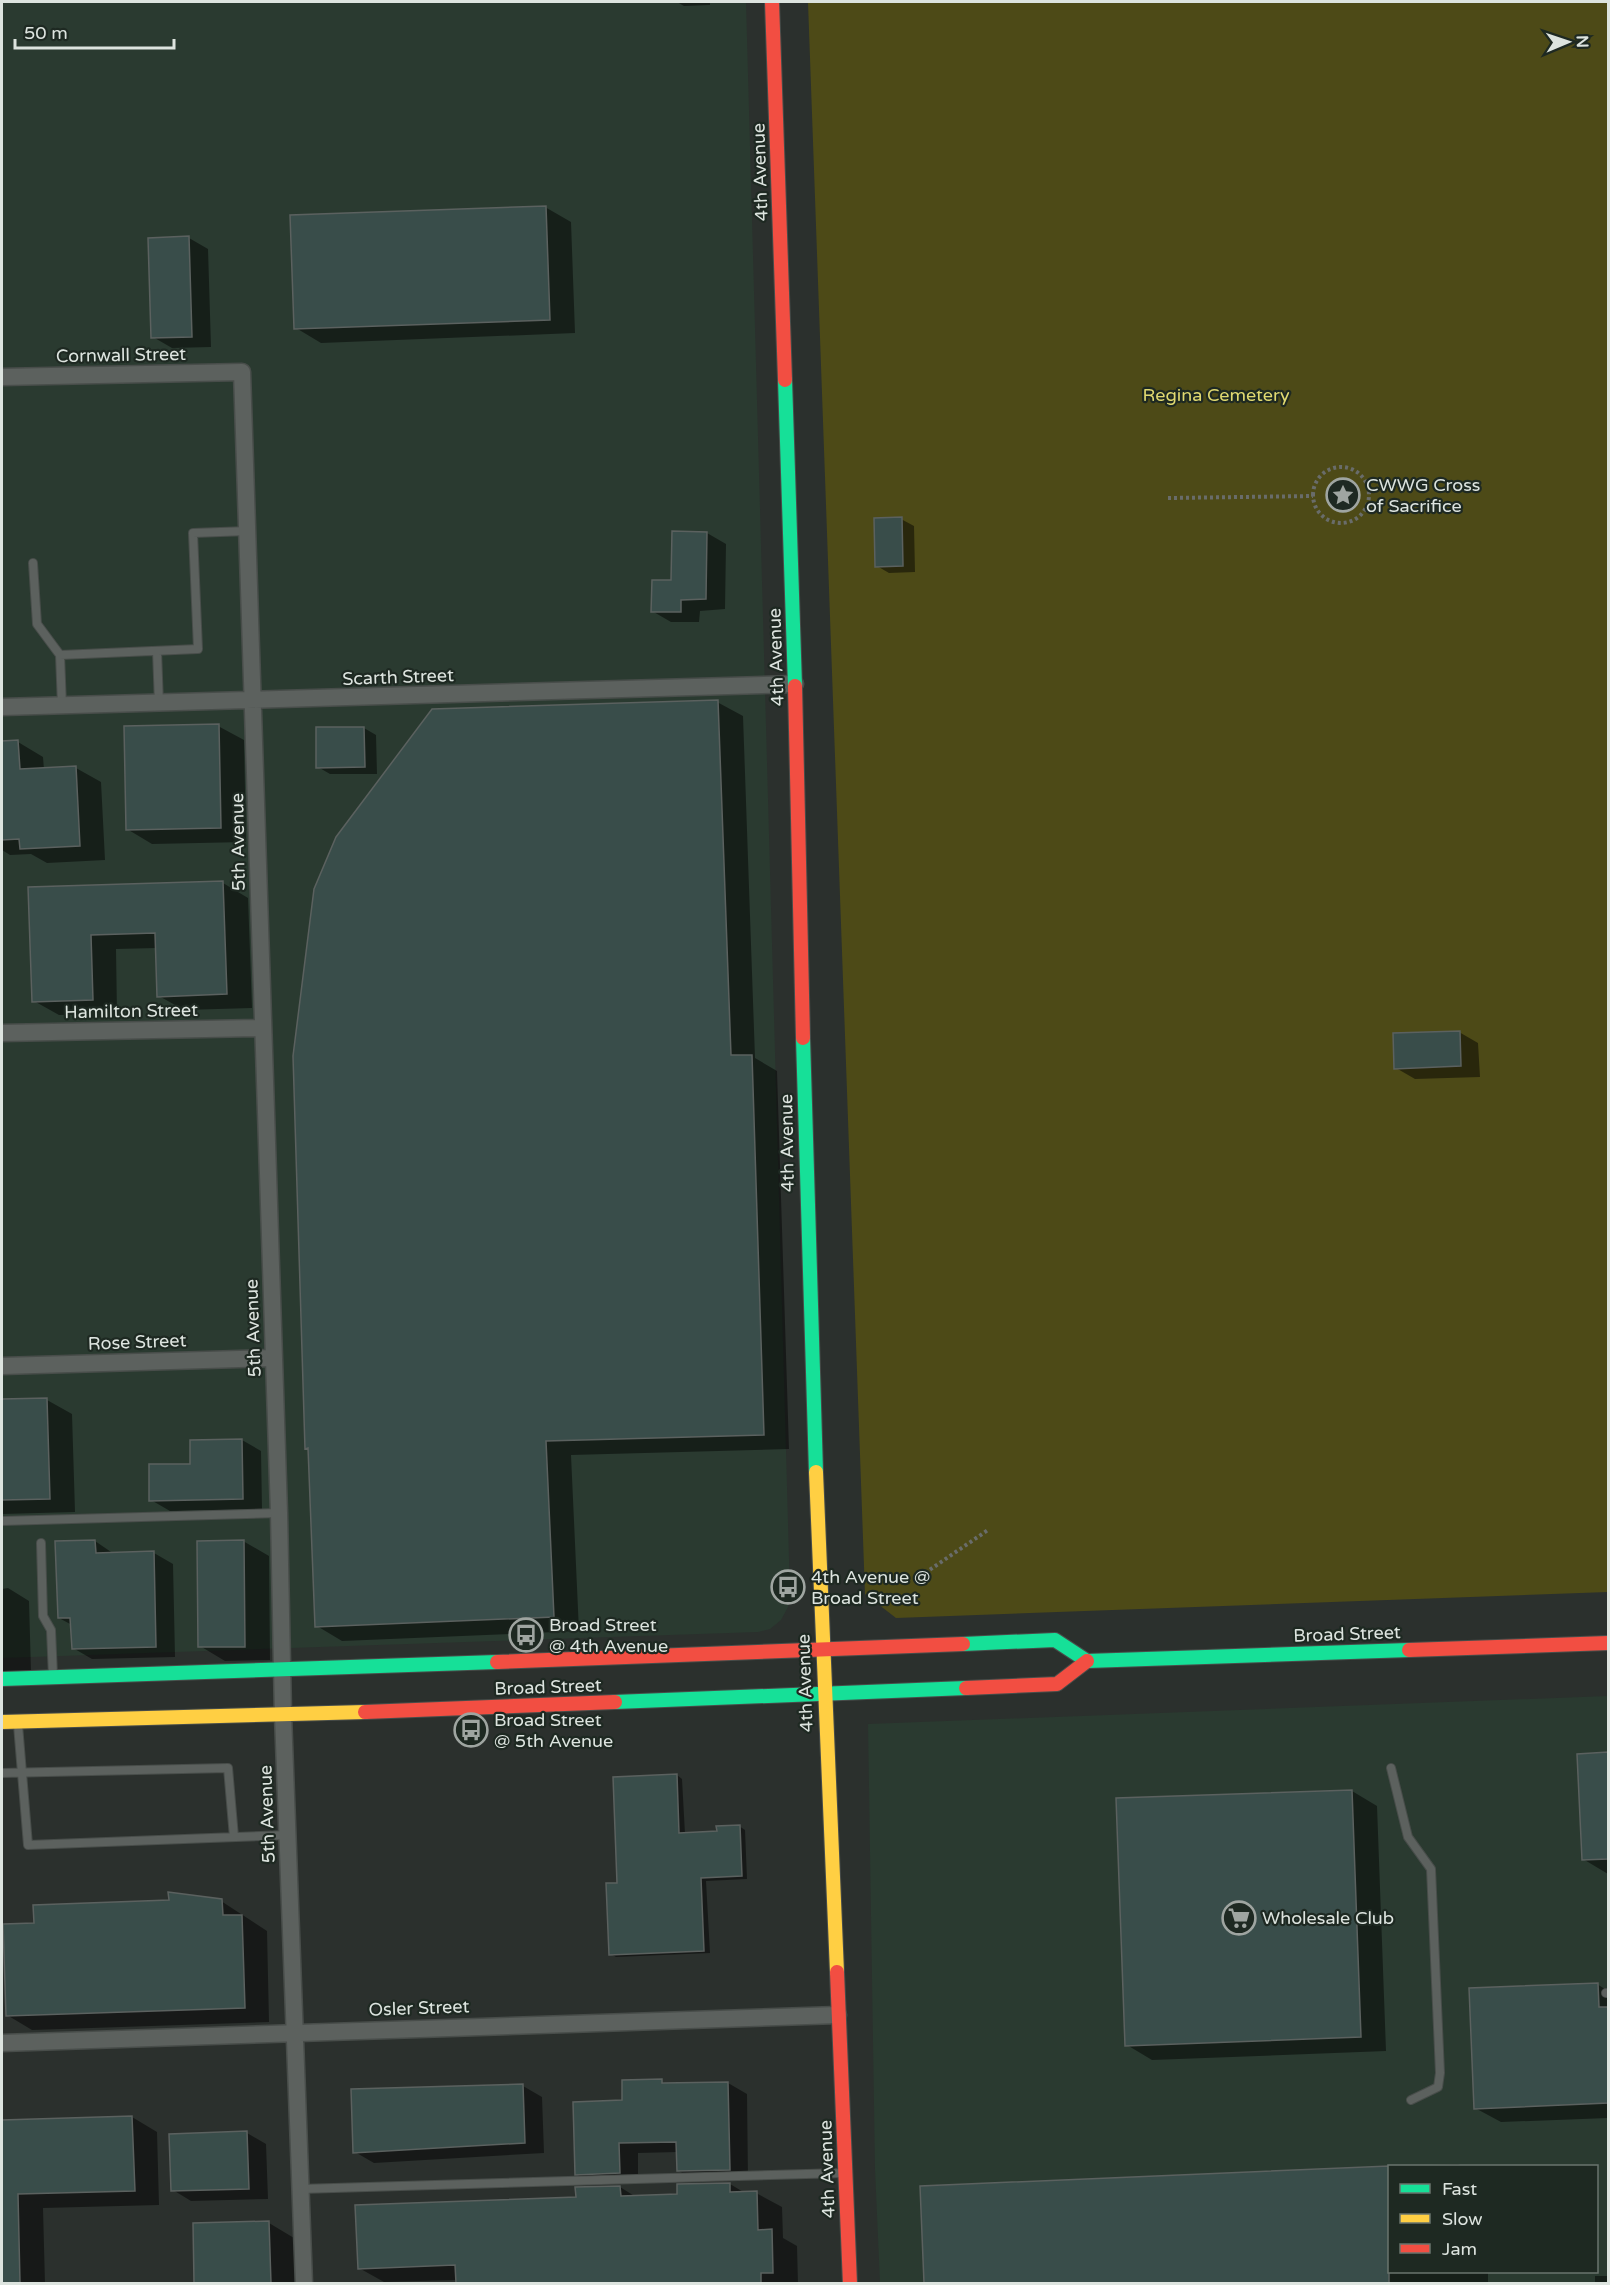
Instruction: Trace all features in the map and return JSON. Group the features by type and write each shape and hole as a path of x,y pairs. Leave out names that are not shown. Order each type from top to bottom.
{"main road":[{"name":"4th Avenue","path":"772,2 795,684 809,1306 850,2283"},
{"name":"Broad Street","path":"2,1679 282,1671 1055,1640 1088,1661 1608,1643"},
{"name":"Broad Street","path":"2,1722 283,1715 1057,1684 1088,1661"}],"street":[{"name":"Cornwall Street","path":"2,377 242,372"},
{"name":"5th Avenue","path":"242,372 279,1513 293,2033 304,2283"},
{"name":"Scarth Street","path":"2,707 254,702 795,684"},
{"name":"Hamilton Street","path":"2,1034 262,1028"},
{"name":"Rose Street","path":"2,1366 274,1358"},
{"name":"Osler Street","path":"2,2043 838,2015"}],"lane":[{"path":"60,655 198,649 193,533 248,531"},
{"path":"33,563 37,624 60,655 62,706"},
{"path":"157,651 159,704"},
{"path":"2,1521 279,1513"},
{"path":"41,1543 43,1616 51,1630 53,1677"},
{"path":"18,1722 28,1845 287,1835"},
{"path":"2,1773 228,1768 234,1837"},
{"path":"1391,1768 1408,1837 1431,1869 1440,2073 1438,2087 1411,2100"},
{"path":"300,2189 846,2173"}],"path":[{"path":"1340,466 1355,469 1366,480 1370,494 1367,508 1362,514 1357,519 1343,524 1328,520 1317,510 1312,496 1316,481 1326,471 1340,466"},
{"path":"1168,498 1312,496"},
{"path":"926,1573 988,1530"}],"shaded area":[{"path":"2,2 746,2 790,1595 788,1607 781,1620 770,1629 758,1632 2,1658"},
{"path":"1608,1696 1608,2283 880,2283 875,2169 868,1724"}],"green space":[{"name":"Regina Cemetery","path":"808,2 1608,2 1608,1592 896,1618 865,1594"}],"building":[{"path":"546,206 550,320 294,329 290,215"},
{"path":"189,236 192,337 151,338 148,238"},
{"path":"902,517 903,566 875,567 874,518"},
{"path":"672,531 707,532 706,599 681,600 681,612 651,612 652,580 671,580"},
{"path":"718,700 731,1055 752,1055 764,1435 546,1441 554,1617 315,1627 308,1448 305,1449 293,1056 314,889 336,837 432,709"},
{"path":"219,724 221,828 126,830 124,726"},
{"path":"316,727 364,727 365,767 316,768"},
{"path":"18,740 20,769 76,766 80,846 20,849 19,839 2,840 2,741"},
{"path":"223,881 227,994 157,997 155,933 91,935 93,1000 32,1002 28,887"},
{"path":"1460,1031 1461,1066 1394,1069 1393,1033"},
{"path":"47,1398 50,1499 2,1500 2,1399"},
{"path":"242,1439 243,1499 149,1501 149,1464 190,1464 190,1440"},
{"path":"95,1540 96,1553 154,1551 156,1647 72,1649 70,1618 58,1618 55,1541"},
{"path":"244,1540 245,1647 198,1647 197,1541"},
{"path":"1608,1752 1608,1859 1582,1860 1577,1754"},
{"path":"677,1774 679,1833 717,1831 716,1826 740,1825 742,1876 701,1878 704,1951 609,1955 606,1883 617,1883 613,1777"},
{"name":"Wholesale Club","path":"1352,1790 1361,2037 1125,2046 1116,1798"},
{"path":"168,1892 222,1899 223,1915 242,1915 245,2008 6,2016 3,1924 34,1923 33,1905 169,1900"},
{"path":"1598,1983 1599,2007 1608,2007 1608,2103 1474,2109 1469,1988"},
{"path":"662,2079 662,2083 728,2082 730,2170 677,2171 676,2142 619,2143 620,2173 575,2175 573,2102 622,2100 622,2080"},
{"path":"523,2084 525,2143 353,2153 351,2089"},
{"path":"132,2116 135,2191 18,2194 20,2283 2,2283 2,2120"},
{"path":"247,2131 249,2189 171,2191 169,2134"},
{"path":"1388,2166 1389,2283 924,2283 920,2186"},
{"path":"730,2183 730,2192 757,2191 758,2230 772,2229 773,2273 761,2273 761,2283 456,2283 455,2265 358,2269 355,2205 576,2197 575,2187 620,2186 621,2196 677,2194 677,2184"},
{"path":"269,2221 271,2283 194,2283 193,2223"}],"traffic: fast":[{"path":"785,380 795,686"},
{"path":"803,1038 816,1472"},
{"path":"963,1644 1055,1640 1087,1661 1409,1650"},
{"path":"2,1679 497,1662"},
{"path":"615,1702 966,1688"}],"traffic: slow":[{"path":"816,1472 837,1972"},
{"path":"2,1722 365,1712"}],"traffic: jam":[{"path":"772,2 785,380"},
{"path":"795,686 803,1038"},
{"path":"1409,1650 1608,1643"},
{"path":"497,1662 963,1644"},
{"path":"966,1688 1057,1684 1087,1661"},
{"path":"365,1712 615,1702"},
{"path":"837,1972 850,2284"}],"place":[{"name":"CWWG Cross of Sacrifice","path":"1343,495"},
{"name":"4th Avenue @ Broad Street","path":"788,1587"},
{"name":"Broad Street @ 4th Avenue","path":"526,1635"},
{"name":"Broad Street @ 5th Avenue","path":"471,1730"},
{"name":"Wholesale Club","path":"1239,1918"}]}
